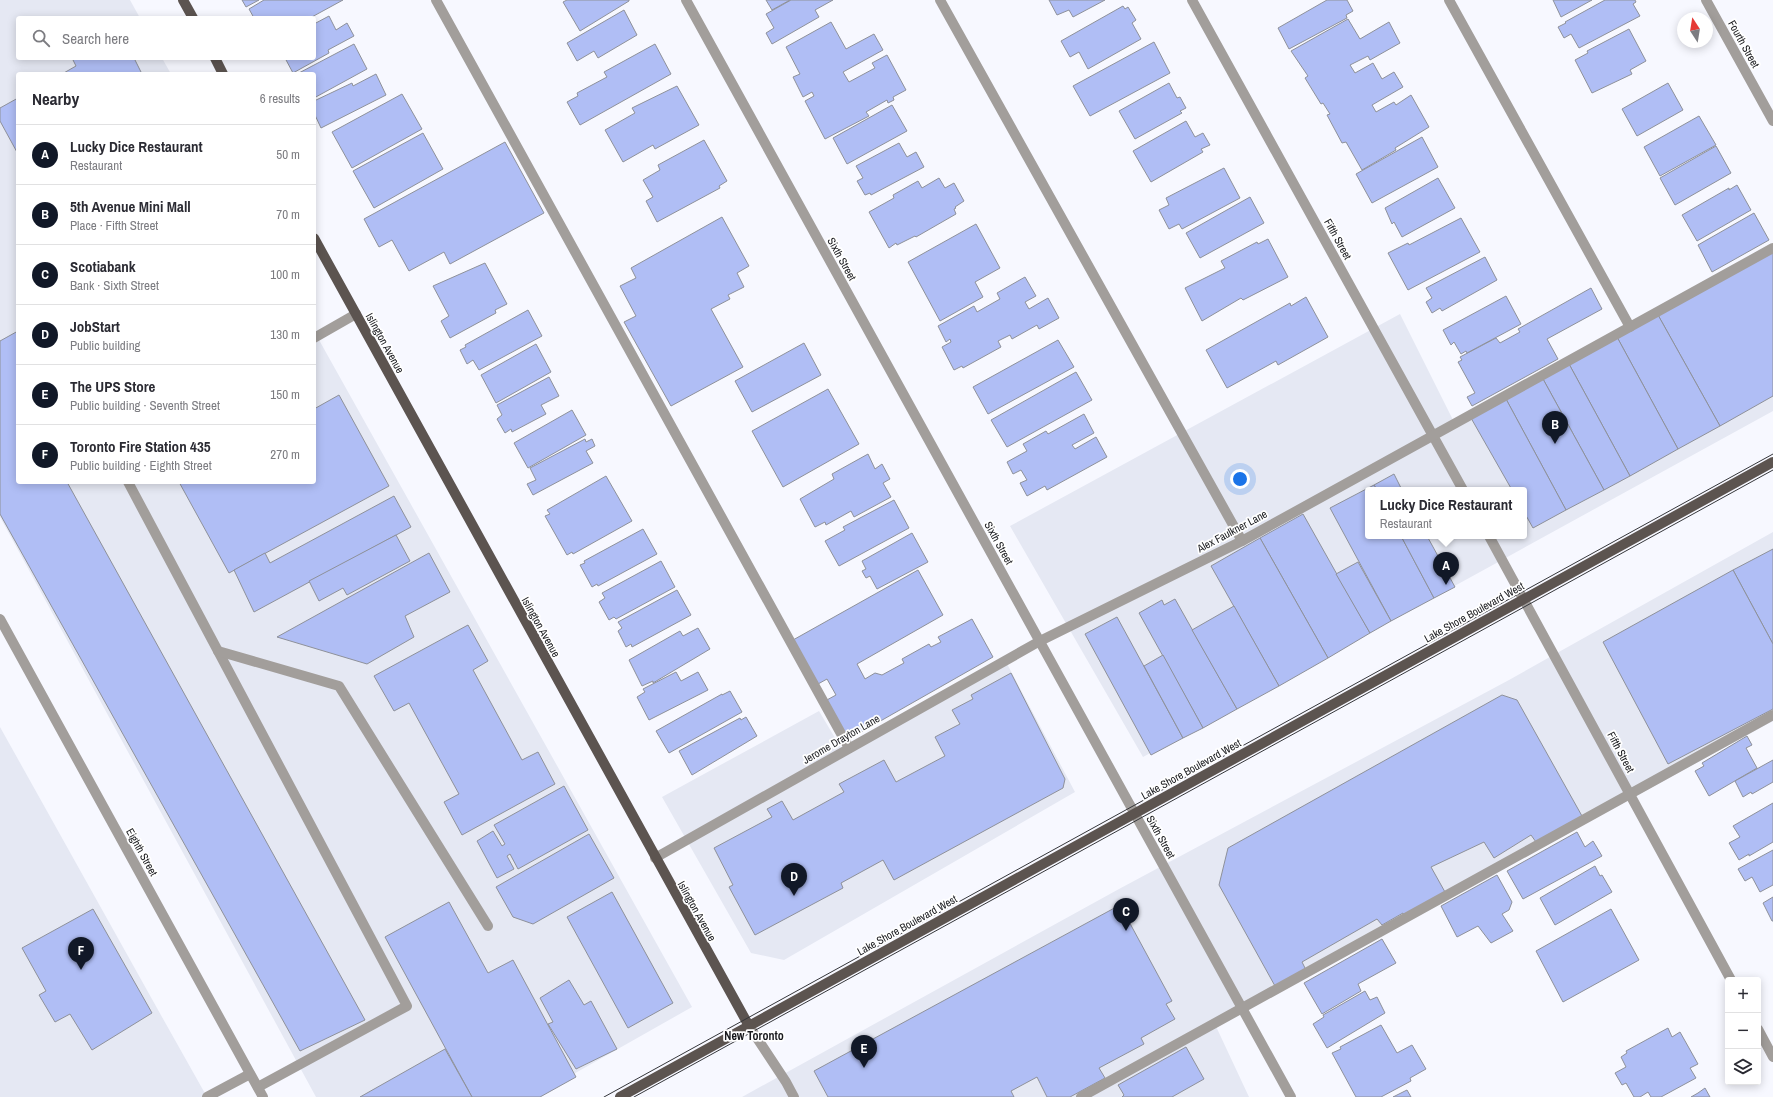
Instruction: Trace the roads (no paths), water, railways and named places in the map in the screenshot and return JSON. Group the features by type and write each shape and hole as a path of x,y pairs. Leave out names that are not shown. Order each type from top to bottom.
{"main road":[{"path":"183,0 192,16"},
{"path":"216,60 222,72"},
{"name":"Islington Avenue","path":"316,242 749,1026"},
{"name":"Lake Shore Boulevard West","path":"620,1097 1773,462"}],"street":[{"path":"436,0 849,748"},
{"name":"Sixth Street","path":"686,0 1291,1097"},
{"path":"940,0 1242,540"},
{"name":"Fifth Street","path":"1192,0 1461,487"},
{"path":"1450,0 1630,327"},
{"name":"Fourth Street","path":"1706,0 1773,121"},
{"name":"Alex Faulkner Lane","path":"1040,641 1242,540 1773,248"},
{"path":"316,337 356,314"},
{"path":"129,484 407,1006 258,1087"},
{"name":"Fifth Street","path":"1491,539 1729,977"},
{"name":"Eighth Street","path":"0,619 263,1097"},
{"name":"Jerome Drayton Lane","path":"655,858 1040,641"},
{"path":"218,651 339,686 488,926"},
{"path":"1081,1097 1773,715"},
{"path":"749,1026 786,1082 794,1097"},
{"path":"1761,1035 1773,1057"},
{"path":"207,1097 250,1074"}],"tram line":[{"path":"604,1097 1773,454"},
{"path":"634,1097 1773,470"}],"place":[{"name":"5th Avenue Mini Mall","path":"1555,444"},
{"name":"Lucky Dice Restaurant","path":"1446,585"},
{"name":"JobStart","path":"794,896"},
{"name":"Scotiabank","path":"1126,931"},
{"name":"Toronto Fire Station 435","path":"81,970"},
{"name":"The UPS Store","path":"864,1068"}],"district":[{"name":"New Toronto","path":"754,1036"}]}
